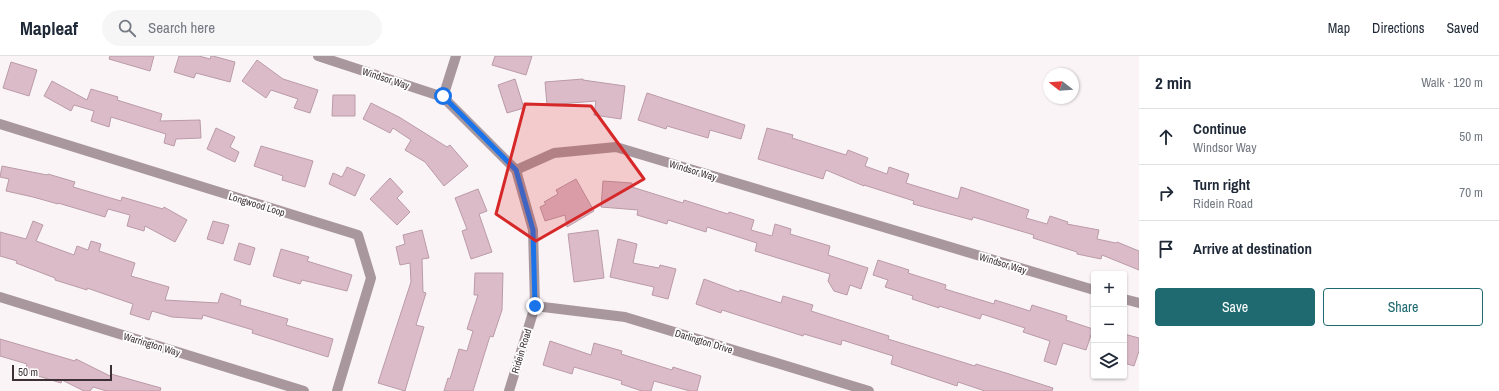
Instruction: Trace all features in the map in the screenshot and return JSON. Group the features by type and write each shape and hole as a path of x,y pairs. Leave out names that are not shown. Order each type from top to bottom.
{"street":[{"name":"Windsor Way","path":"318,56 443,96 516,170 554,153 616,148 1091,289"},
{"path":"443,96 456,56"},
{"name":"Longwood Loop","path":"0,124 358,235 371,278 337,391"},
{"name":"Ridein Road","path":"509,391 535,306 533,230 516,170"},
{"name":"Warrington Way","path":"0,297 304,391"},
{"path":"1127,300 1139,303"},
{"name":"Darlington Drive","path":"535,306 625,317 869,391"}],"highlighted area":[{"path":"525,104 591,106 644,179 536,241 496,214"}],"building":[{"path":"110,56 154,56 150,71 109,59"},
{"path":"179,56 199,56 210,59 211,56 213,56 235,62 230,82 196,73 194,78 174,72"},
{"path":"495,56 532,56 526,75 492,65"},
{"path":"257,60 283,79 318,90 310,113 294,108 298,99 271,90 266,98 242,81"},
{"path":"11,62 37,70 29,96 3,88"},
{"path":"515,79 524,108 507,113 498,85"},
{"path":"583,79 625,86 621,119 594,115 596,101 547,105 545,82"},
{"path":"52,81 87,100 91,89 118,97 117,100 162,114 160,121 200,120 201,138 176,139 174,146 164,143 166,134 111,117 109,127 91,121 94,111 74,105 71,111 44,96"},
{"path":"647,93 745,125 741,139 710,130 708,138 667,126 666,129 638,120"},
{"path":"333,95 355,95 355,116 332,116"},
{"path":"371,103 399,117 447,147 450,145 468,166 444,186 425,162 405,150 411,140 393,128 390,133 363,119"},
{"path":"216,128 235,137 230,147 239,152 235,162 207,149"},
{"path":"767,128 793,135 792,138 846,155 848,150 868,158 865,166 887,174 889,167 909,174 906,183 958,199 961,187 1029,210 1026,218 1047,224 1050,216 1068,222 1067,224 1099,230 1097,239 1117,242 1139,251 1139,270 1102,255 1101,259 1077,254 1077,252 1033,238 1034,235 973,217 972,220 913,204 914,201 864,186 826,170 823,179 758,159"},
{"path":"261,146 313,161 305,187 282,180 283,176 254,166"},
{"path":"2,166 48,174 75,182 73,187 121,201 122,197 163,209 164,207 187,220 175,242 145,226 144,231 127,226 130,215 108,209 105,217 58,203 6,191 9,179 0,177"},
{"path":"347,167 365,175 355,196 329,184 333,173 342,177"},
{"path":"390,178 403,192 397,198 410,212 397,225 370,199"},
{"path":"576,179 594,211 567,227 565,215 545,221 540,207 546,204 544,202 558,194 556,190"},
{"path":"603,181 632,183 632,187 683,203 684,200 728,214 729,212 754,220 751,230 772,236 775,224 791,229 790,234 830,246 828,255 868,268 861,289 850,285 847,295 834,291 828,281 830,274 755,251 757,243 707,227 706,232 668,220 667,224 637,215 638,210 601,207"},
{"path":"478,189 487,211 479,214 492,252 471,259 462,231 467,229 455,198"},
{"path":"33,221 43,225 36,241 74,255 77,246 88,250 91,241 101,244 99,251 135,263 131,276 169,287 165,300 218,303 221,293 241,300 240,305 288,319 286,325 333,339 328,357 252,333 253,330 203,315 202,319 172,317 152,311 149,320 130,314 133,304 87,288 87,290 55,280 55,278 16,263 17,261 0,256 0,232 26,239"},
{"path":"213,221 229,225 223,244 207,239"},
{"path":"422,230 429,258 422,259 423,292 426,293 416,325 424,327 405,391 378,383 411,282 410,263 400,265 396,247 405,244 403,235"},
{"path":"598,230 604,278 574,282 568,234"},
{"path":"618,239 637,244 633,263 659,268 660,265 676,269 668,299 652,295 654,287 610,277"},
{"path":"239,243 255,248 250,265 234,260"},
{"path":"281,249 309,257 307,261 352,275 347,291 302,280 300,284 273,276"},
{"path":"878,260 909,270 908,273 946,285 945,289 994,304 995,300 1030,311 1032,305 1067,316 1066,320 1091,328 1091,335 1086,350 1063,343 1056,365 1044,361 1050,341 1023,332 1025,328 982,314 980,319 912,299 913,296 885,287 888,280 873,275"},
{"path":"475,273 503,273 502,310 493,337 490,336 473,391 444,391 448,378 450,379 459,349 467,351 473,331 467,329 478,295 474,295"},
{"path":"704,279 739,292 740,290 781,303 783,296 813,305 811,311 889,336 888,339 1053,388 1052,391 985,391 958,382 957,386 891,364 893,356 842,340 841,345 804,334 803,336 722,310 721,313 696,304"},
{"path":"1127,335 1139,338 1139,351 1134,366 1127,364"},
{"path":"0,339 75,361 76,359 110,376 111,374 161,388 160,391 107,391 93,387 90,391 84,391 62,380 61,383 25,372 27,364 0,356"},
{"path":"550,341 591,355 594,343 622,351 621,354 672,370 673,367 701,376 697,391 690,391 654,381 651,391 642,391 621,384 622,381 574,367 572,374 543,365"}],"route":[{"path":"443,96 516,170 533,230 535,306"}]}
